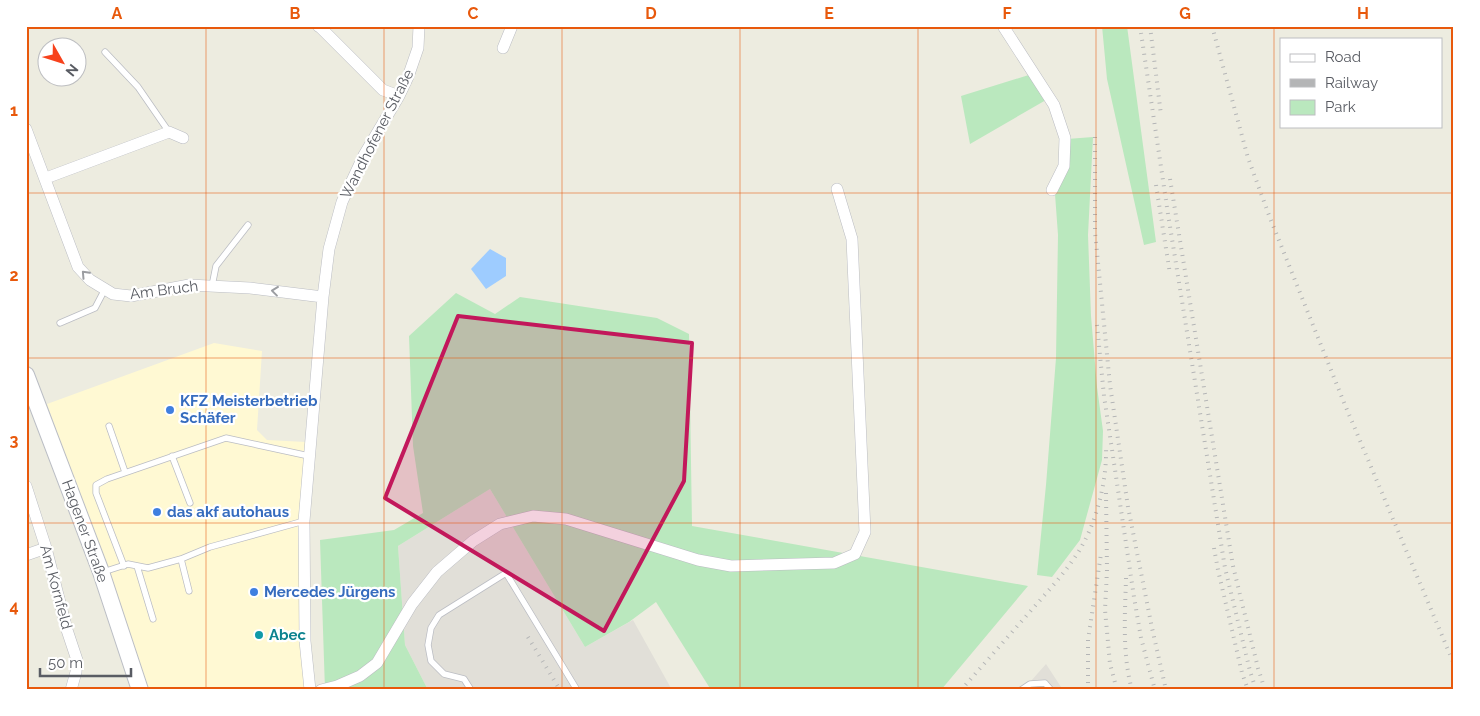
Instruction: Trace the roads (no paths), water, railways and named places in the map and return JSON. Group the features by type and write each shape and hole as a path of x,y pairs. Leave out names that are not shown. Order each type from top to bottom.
{"main road":[{"name":"Hagener Straße","path":"26,374 101,572 140,690"}],"street":[{"path":"318,26 383,90 399,96"},
{"name":"Wandhofener Straße","path":"310,690 305,641 304,520 323,297 329,249 342,202 364,155 399,96 418,48 419,26"},
{"path":"503,48 512,26"},
{"path":"1003,26 1054,105 1065,138 1064,166 1052,190"},
{"name":"Am Bruch","path":"26,129 78,267 90,280 113,294 131,296 189,285 250,288 323,297"},
{"path":"46,178 169,132 183,138"},
{"path":"321,690 337,686 360,676 377,663 412,604 437,572 473,541 500,524 533,516 566,519 698,560 731,566 834,563 855,554 865,532 852,239 837,189"},
{"name":"Am Kornfeld","path":"26,486 46,548 76,660 76,672 71,690"},
{"path":"26,555 46,548"}],"lane":[{"path":"105,52 138,87 169,132"},
{"path":"212,286 216,266 248,225"},
{"path":"60,322 95,308 105,289"},
{"path":"109,426 125,472"},
{"path":"124,566 96,492 96,485 125,472 226,438 309,456"},
{"path":"172,456 190,503"},
{"path":"101,572 128,564 148,568 181,559 210,547 304,520"},
{"path":"181,559 189,591"},
{"path":"137,566 154,619"},
{"path":"471,690 464,679 444,674 431,661 428,645 431,628 439,615 506,573 577,690"},
{"path":"1021,690 1030,684 1045,683 1051,690"}],"water":[{"path":"490,249 506,258 506,276 486,289 471,269"}],"railway":[{"path":"1140,26 1225,568 1256,690"},
{"path":"1150,26 1161,115"},
{"path":"1212,26 1248,158 1270,218 1345,405 1454,664"},
{"path":"1095,137 1095,232 1110,385 1128,507 1166,690"},
{"path":"1170,179 1233,566 1265,690"},
{"path":"1156,185 1170,274"},
{"path":"1097,325 1104,396 1134,597 1141,638 1155,690"},
{"path":"961,690 1057,581 1081,547 1089,532 1101,496 1106,448"},
{"path":"1106,493 1107,570 1105,610 1110,664 1117,690"},
{"path":"1214,548 1242,673 1248,690"},
{"path":"1088,690 1088,640 1101,554"},
{"path":"1126,578 1125,648 1132,690"},
{"path":"528,637 560,690"}],"place":[{"name":"KFZ Meisterbetrieb Schäfer","path":"170,410"},
{"name":"das akf autohaus","path":"157,512"},
{"name":"Mercedes Jürgens","path":"254,592"},
{"name":"Abec","path":"259,635"}]}
